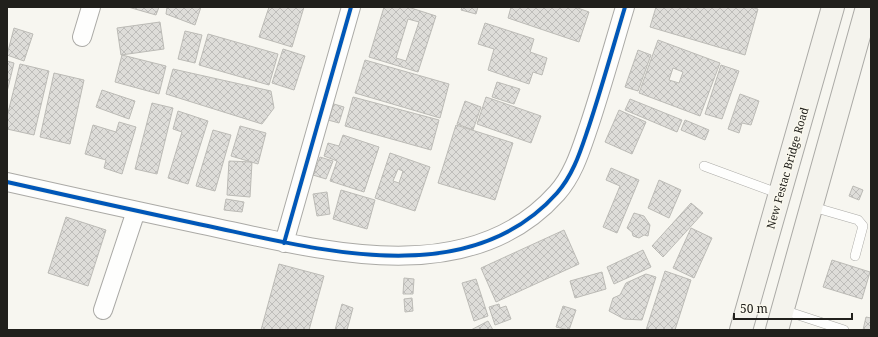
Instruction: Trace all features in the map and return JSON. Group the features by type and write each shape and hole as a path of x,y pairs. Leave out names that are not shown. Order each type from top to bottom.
{"main road":[{"name":"New Festac Bridge Road","path":"741,330 833,7"},
{"path":"780,320 813,207 867,7"}],"street":[{"path":"82,37 91,7"},
{"path":"284,243 351,7"},
{"path":"7,182 284,243 347,254 391,256 433,254 478,245 503,235 534,216 559,192 577,160 599,98 625,7"},
{"path":"103,310 136,211"}],"lane":[{"path":"704,166 780,194"},
{"path":"813,207 858,220 862,223 863,226 855,256"},
{"path":"780,320 844,330"}],"building":[{"path":"128,7 159,7 156,15"},
{"path":"167,7 201,7 195,25 166,14"},
{"path":"269,7 304,7 292,47 259,37"},
{"path":"384,7 408,7 436,16 418,72 369,57","holes":["408,19 419,22 406,61 396,58"]},
{"path":"462,7 478,7 476,14 461,10"},
{"path":"511,7 575,7 589,12 579,42 508,18"},
{"path":"656,7 750,7 758,9 745,55 650,27"},
{"path":"160,22 164,49 121,55 117,28"},
{"path":"485,23 534,39 530,52 547,58 542,75 533,72 529,84 488,70 494,49 478,44"},
{"path":"14,28 33,34 24,61 7,55"},
{"path":"185,31 202,35 195,63 178,59"},
{"path":"208,34 278,54 269,85 199,65"},
{"path":"658,40 720,63 700,116 639,93","holes":["673,68 683,72 679,83 669,80"]},
{"path":"283,49 305,56 294,90 272,83"},
{"path":"638,50 651,55 638,91 625,87"},
{"path":"122,55 166,66 159,94 115,82"},
{"path":"365,60 449,84 440,118 355,93"},
{"path":"7,61 14,63 7,92"},
{"path":"20,64 49,71 34,135 7,129 7,117"},
{"path":"721,65 739,71 722,119 705,114"},
{"path":"173,69 271,91 274,108 262,124 166,94"},
{"path":"54,73 84,80 70,144 40,137"},
{"path":"497,82 520,89 514,104 492,97"},
{"path":"102,90 135,101 129,119 96,107"},
{"path":"740,94 759,101 751,125 742,123 739,133 728,129"},
{"path":"353,97 439,120 431,150 345,126"},
{"path":"486,97 541,116 531,143 477,124"},
{"path":"630,99 682,120 677,132 625,110"},
{"path":"465,101 481,107 473,130 457,124"},
{"path":"152,103 173,108 157,174 135,169"},
{"path":"334,104 344,107 339,123 328,120"},
{"path":"619,110 646,122 632,154 605,142"},
{"path":"178,111 208,121 188,184 168,178 182,132 173,129"},
{"path":"685,120 709,130 705,140 681,130"},
{"path":"119,122 136,127 122,174 104,168 106,160 85,154 93,125 116,132"},
{"path":"456,125 513,143 495,200 438,183"},
{"path":"240,126 266,133 258,164 231,156"},
{"path":"213,130 231,135 215,191 196,186"},
{"path":"343,135 379,147 364,192 330,181 337,161 324,156 328,143 339,146"},
{"path":"390,153 430,167 415,211 375,198","holes":["398,169 403,171 399,183 393,181"]},
{"path":"320,157 333,161 326,179 313,175"},
{"path":"229,161 252,162 250,197 227,195"},
{"path":"611,168 639,180 617,233 603,227 620,186 606,180"},
{"path":"659,180 681,190 669,218 648,208"},
{"path":"853,186 863,190 859,200 849,196"},
{"path":"341,190 375,200 367,229 333,219"},
{"path":"327,192 330,214 317,216 313,194"},
{"path":"226,199 244,202 242,212 224,210"},
{"path":"691,203 703,213 663,257 652,246"},
{"path":"634,213 644,216 650,225 648,236 644,235 639,238 633,236 632,232 627,228"},
{"path":"66,217 106,230 88,286 48,273"},
{"path":"691,228 712,238 694,278 673,268"},
{"path":"564,230 579,264 496,302 481,268"},
{"path":"643,250 651,267 614,284 607,267"},
{"path":"832,260 870,272 862,299 823,287"},
{"path":"279,264 324,276 309,330 261,330"},
{"path":"665,271 691,280 675,330 646,330"},
{"path":"602,272 606,289 575,298 570,281"},
{"path":"646,274 656,277 642,320 624,319 609,311 613,298 620,295 626,283"},
{"path":"404,278 414,279 413,294 403,294"},
{"path":"476,279 488,316 474,321 462,283"},
{"path":"412,298 413,311 405,312 404,299"},
{"path":"342,304 353,308 347,330 335,330"},
{"path":"499,304 500,308 506,306 511,319 495,325 489,307"},
{"path":"563,306 576,310 569,330 556,327"},
{"path":"866,317 871,318 871,330 863,330"},
{"path":"488,321 493,330 471,330"}],"cycle path":[{"path":"284,243 351,7"},
{"path":"7,182 252,236 344,252 392,256 437,253 481,243 521,224 557,193 568,178 583,144 625,7"}]}
